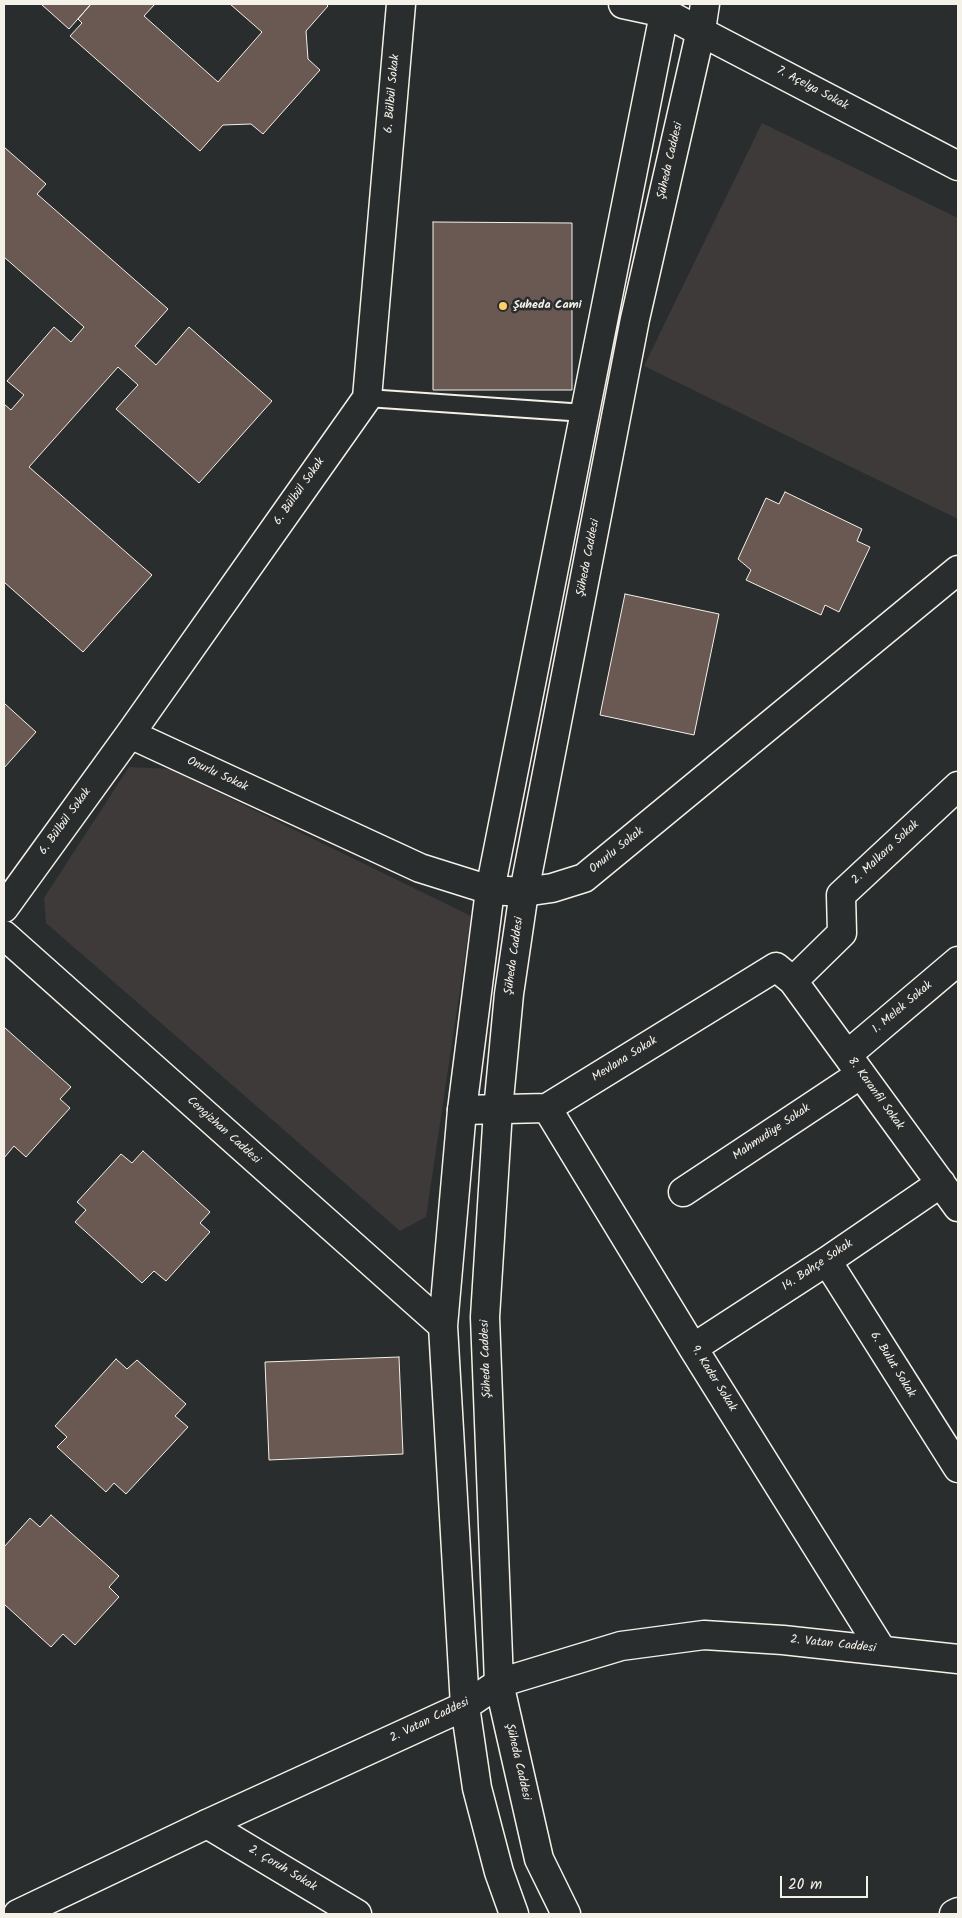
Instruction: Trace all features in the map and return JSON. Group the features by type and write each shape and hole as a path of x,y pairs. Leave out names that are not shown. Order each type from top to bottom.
{"main road":[{"name":"6. Bülbül Sokak","path":"4,908 130,734 367,398 401,4"},
{"name":"7. Açelya Sokak","path":"624,4 666,8 701,30 958,166"},
{"name":"Şüheda Caddesi","path":"566,1914 540,1859 499,1683 485,1317 498,1110 509,994 524,892 635,319 701,30 705,4"},
{"path":"514,1914 499,1872 477,1788 466,1706 443,1326 462,1110 490,890 666,8"},
{"name":"Onurlu Sokak","path":"130,734 420,868 490,890 524,892 552,888 584,878 958,570"},
{"name":"2. Malkara Sokak","path":"784,974 842,933 841,895 958,786"},
{"name":"Cengizhan Caddesi","path":"4,935 443,1326"},
{"name":"1. Melek Sokak","path":"854,1064 958,961"},
{"name":"Mevlana Sokak","path":"462,1110 547,1108 784,974"},
{"name":"8. Karanfil Sokak","path":"784,974 854,1064 958,1207"},
{"name":"Mahmudiye Sokak","path":"683,1192 854,1064"},
{"name":"9. Kader Sokak","path":"547,1108 693,1348 881,1649"},
{"name":"14. Bahçe Sokak","path":"693,1348 827,1261 941,1183"},
{"name":"6. Bulut Sokak","path":"827,1261 958,1468"},
{"name":"2. Vatan Caddesi","path":"18,1914 207,1824 466,1706 499,1683 621,1646 704,1636 783,1640 881,1649 958,1659"},
{"name":"2. Çoruh Sokak","path":"207,1824 357,1914"},
{"path":"954,1914 958,1912"}],"lane":[{"path":"367,398 585,413"}],"shaded area":[{"path":"762,123 958,218 958,519 644,366"},
{"path":"129,767 170,769 471,916 426,1217 400,1231 46,923 44,898"}],"building":[{"path":"41,4 91,4 69,29"},
{"path":"91,4 155,4 144,16 218,82 262,32 230,4 326,4 328,6 306,31 308,59 320,70 263,134 251,124 223,125 200,151 70,36 82,23 78,19"},
{"path":"4,147 46,184 37,194 168,309 135,346 156,365 189,327 272,401 199,483 116,409 138,385 118,367 29,467 152,575 83,652 4,582 4,404 11,410 24,395 7,381 54,327 71,342 84,327 4,257"},
{"name":"Şuheda Cami","path":"433,222 572,223 572,390 433,390"},
{"path":"785,492 862,529 857,541 870,547 839,612 825,605 821,615 746,580 751,570 738,559 766,498 779,504"},
{"path":"625,594 719,614 694,735 600,715"},
{"path":"4,703 36,732 4,768"},
{"path":"4,1027 71,1087 60,1099 70,1108 26,1157 14,1146 4,1158"},
{"path":"143,1151 210,1212 200,1223 210,1232 166,1281 154,1271 142,1283 75,1222 86,1210 77,1202 121,1154 132,1163"},
{"path":"399,1357 403,1454 269,1460 265,1362"},
{"path":"116,1359 127,1369 137,1360 186,1404 175,1416 188,1427 126,1494 114,1483 106,1492 57,1447 67,1437 55,1426"},
{"path":"51,1515 119,1576 109,1587 119,1597 75,1645 63,1634 51,1647 4,1604 4,1547 30,1518 40,1527"}],"place":[{"name":"Şuheda Cami","path":"503,306"}]}
